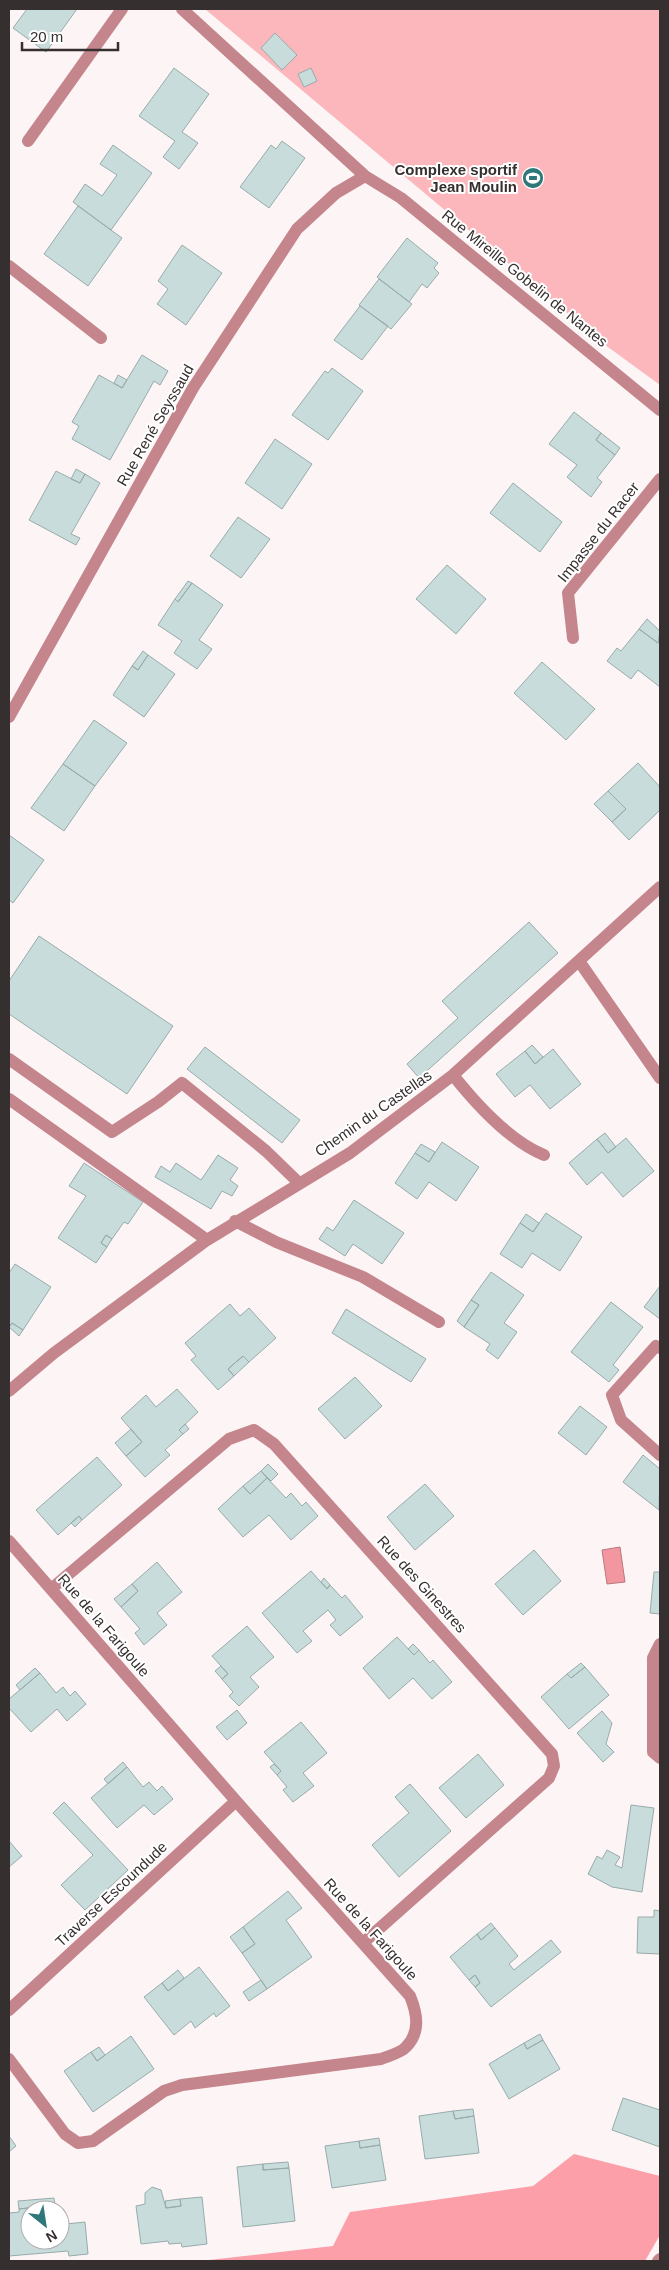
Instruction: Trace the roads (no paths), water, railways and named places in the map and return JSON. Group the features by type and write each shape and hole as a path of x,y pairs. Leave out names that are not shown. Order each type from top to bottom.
{"street":[{"path":"28,141 122,9"},
{"name":"Rue Mireille Gobelin de Nantes","path":"182,9 364,176 401,198 660,410"},
{"name":"Rue René Seyssaud","path":"9,717 194,388 297,229 336,193 364,176"},
{"path":"9,266 101,338"},
{"name":"Impasse du Racer","path":"573,638 568,593 660,479"},
{"name":"Chemin du Castellas","path":"9,1391 54,1354 207,1240 350,1153 453,1075 660,887"},
{"path":"579,961 660,1078"},
{"path":"9,1059 112,1132 158,1102 182,1083 266,1152 299,1183"},
{"path":"453,1075 466,1092 524,1147 544,1155"},
{"path":"9,1099 207,1240"},
{"path":"236,1221 276,1242 363,1277 439,1322"},
{"path":"660,1348 656,1346 612,1395 621,1420 660,1455"},
{"name":"Rue des Ginestres","path":"51,1589 229,1439 254,1430 274,1444 552,1754 554,1766 549,1778 363,1943"},
{"name":"Rue de la Farigoule","path":"9,1541 236,1802 410,1996 417,2013 415,2032 406,2048 381,2059 182,2085 164,2091 93,2141 78,2143 64,2134 9,2059"},
{"path":"660,1644 653,1658 652,1752 660,1758"},
{"name":"Traverse Escoundude","path":"9,2010 236,1802"}],"place":[{"name":"Complexe sportif Jean Moulin","path":"533,178"}]}
